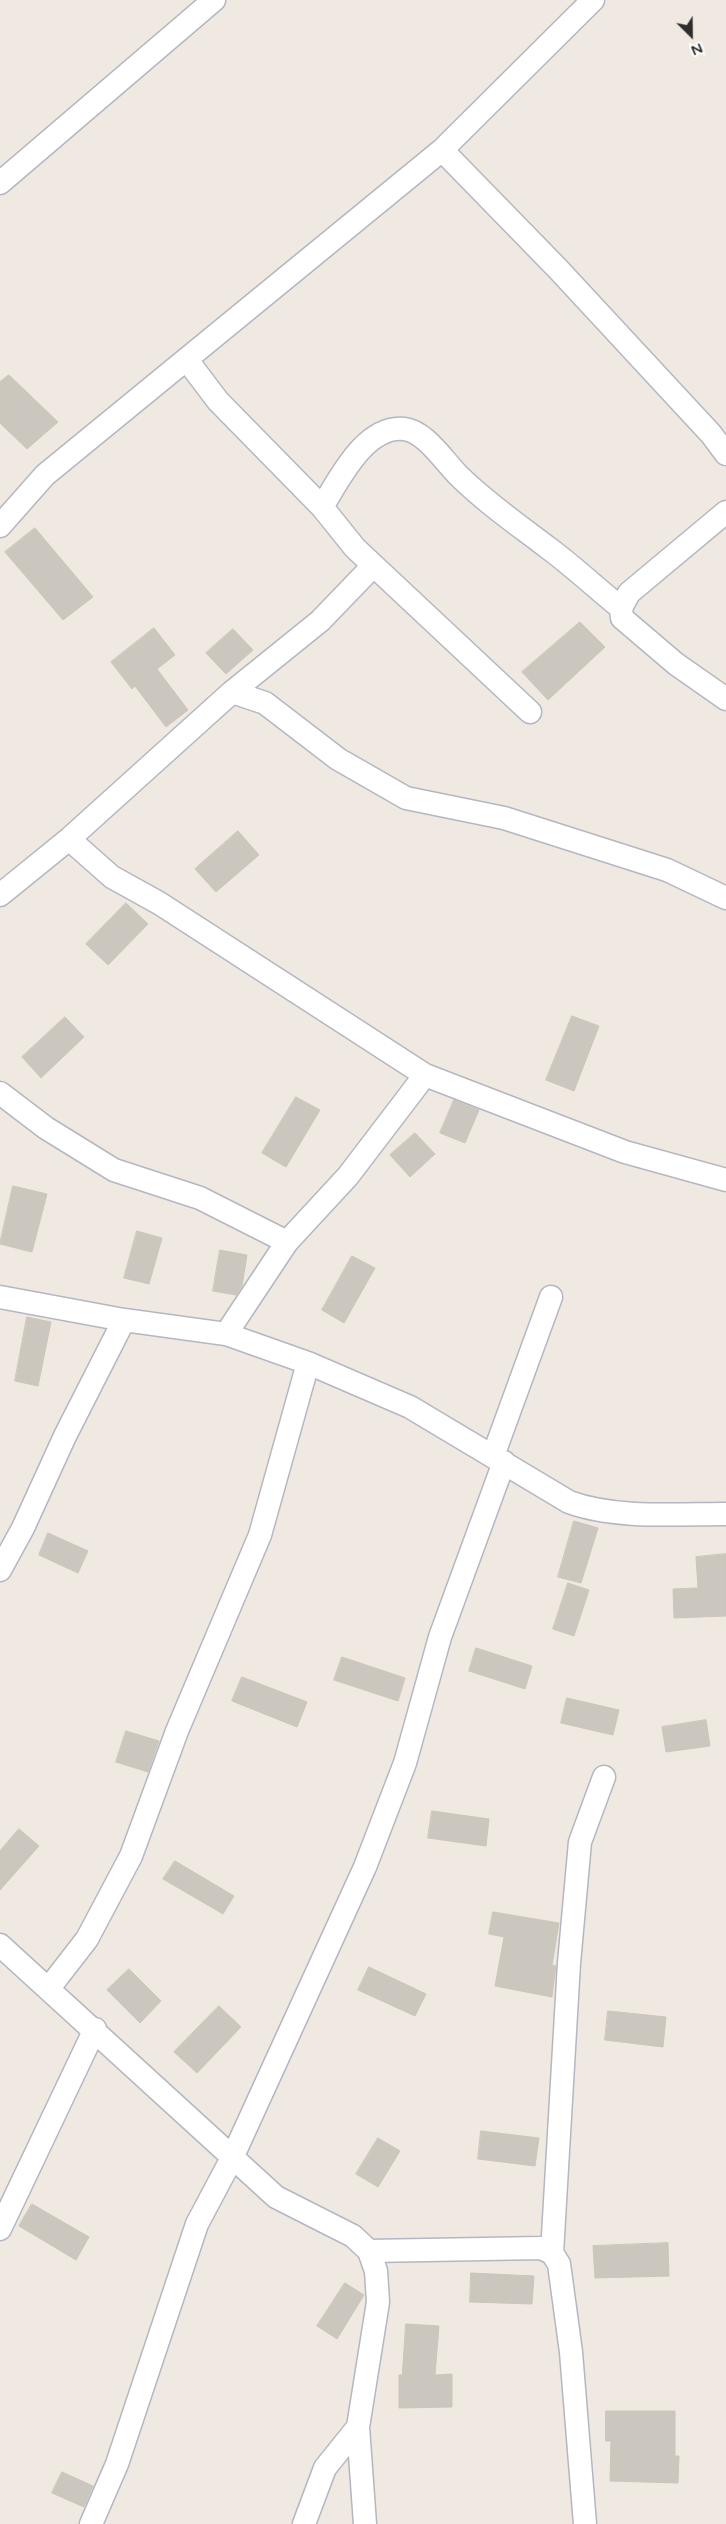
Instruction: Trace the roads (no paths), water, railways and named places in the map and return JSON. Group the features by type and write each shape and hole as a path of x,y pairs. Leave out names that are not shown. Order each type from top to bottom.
{"street":[{"path":"0,183 214,0"},
{"path":"0,526 45,475 442,150 592,0"},
{"path":"442,150 558,269 711,434 726,454"},
{"path":"187,360 218,402 322,507 355,548 530,712"},
{"path":"322,507 347,466 367,442 387,432 404,429 420,436 474,490 621,608"},
{"path":"726,512 629,593 621,608 622,618 645,639 726,699"},
{"path":"0,895 69,839 232,692 320,621 373,566"},
{"path":"256,674 264,703"},
{"path":"232,692 264,703 338,759 406,798 504,818 667,870 726,898"},
{"path":"69,839 112,877 159,903 425,1075 625,1152 726,1180"},
{"path":"226,1334 287,1242 348,1176 425,1075"},
{"path":"0,1093 46,1128 114,1170 200,1198 287,1242"},
{"path":"0,1297 124,1320 226,1334 308,1363 410,1407 569,1502 587,1509 654,1514 726,1514"},
{"path":"91,2524 117,2464 197,2224 232,2158 368,1858 405,1763 440,1637 551,1297"},
{"path":"0,1570 23,1528 66,1436 124,1320"},
{"path":"49,1988 86,1939 131,1856 177,1731 260,1535 308,1363"},
{"path":"552,2253 568,1992 580,1842 604,1777"},
{"path":"0,1945 95,2029 276,2197 353,2236 368,2251 376,2271 378,2302 358,2427 365,2524"},
{"path":"0,2229 95,2029"},
{"path":"368,2251 541,2248 552,2253 560,2264 571,2352 585,2524"},
{"path":"304,2524 325,2468 358,2427"}]}
